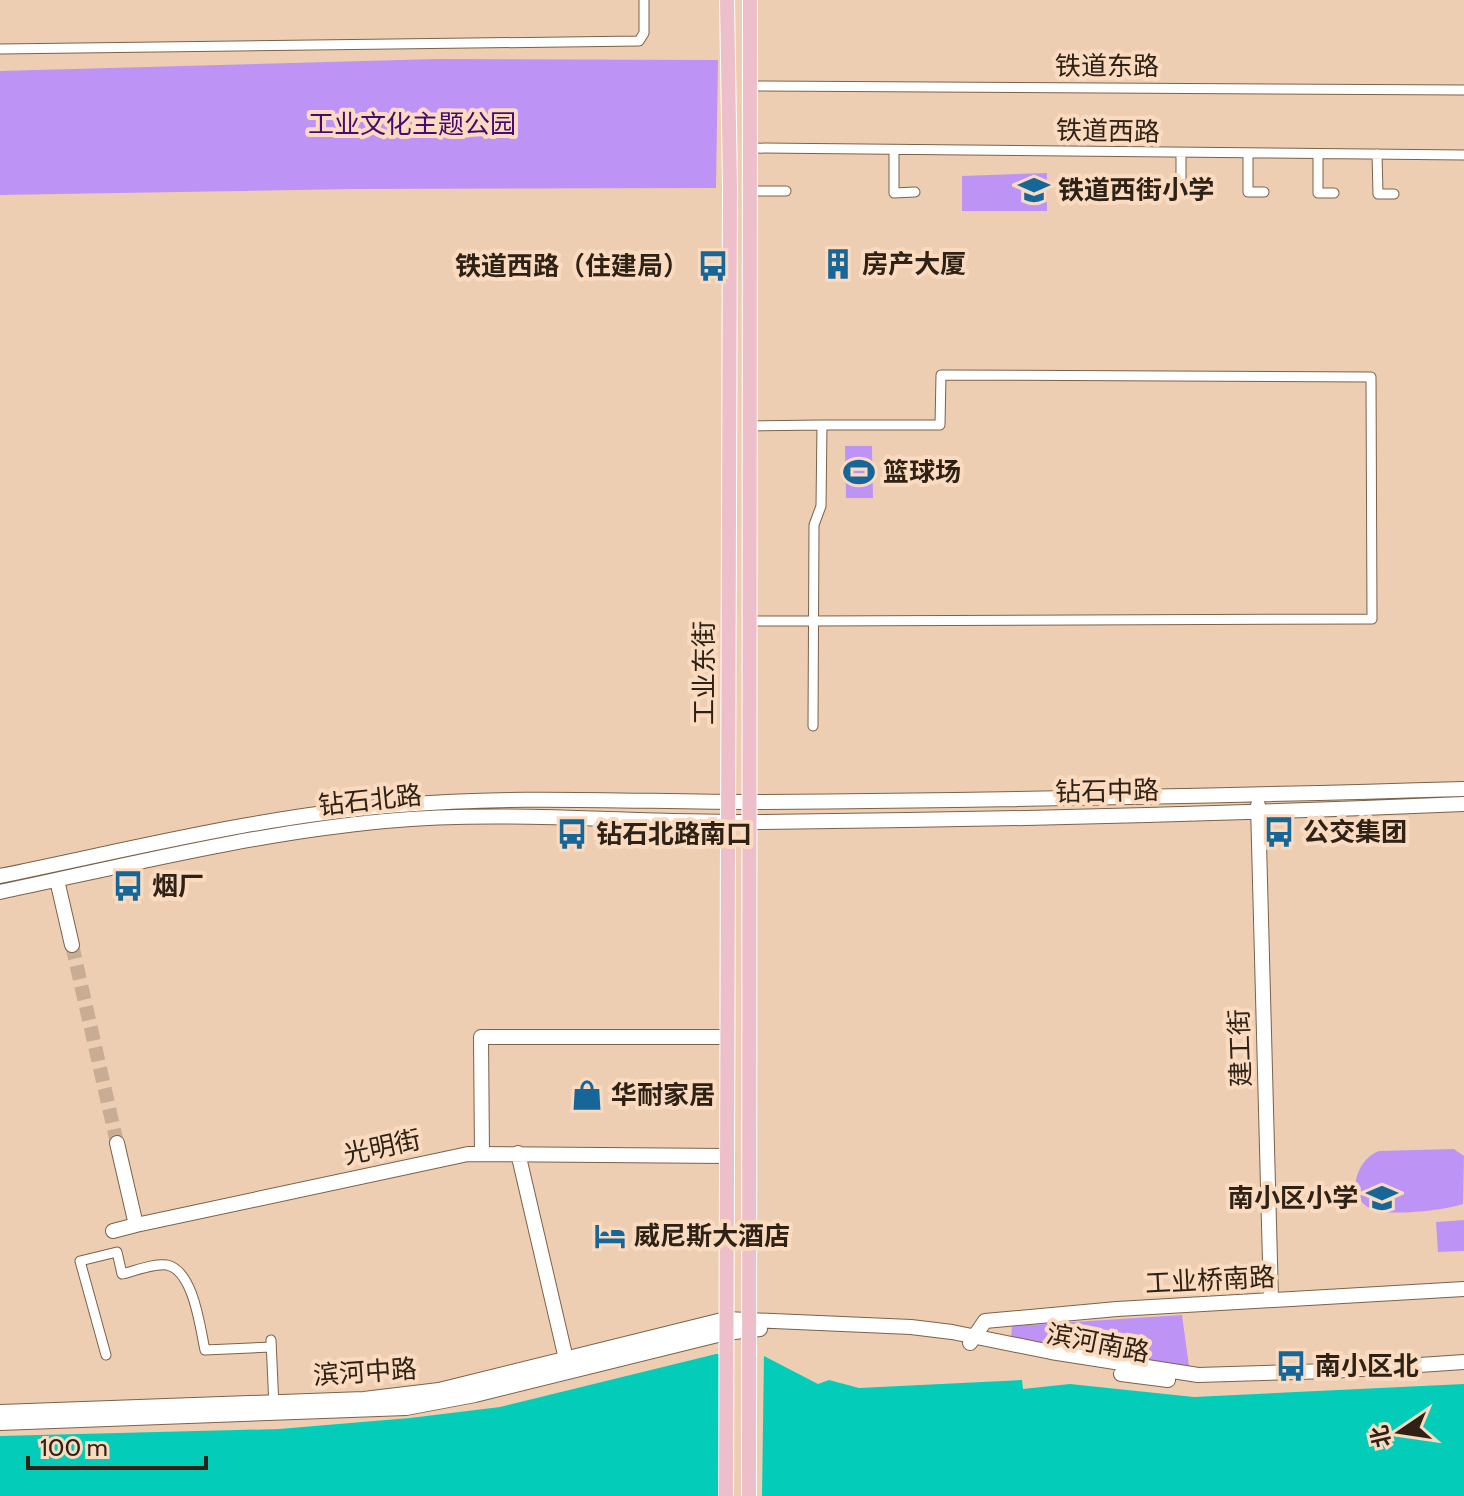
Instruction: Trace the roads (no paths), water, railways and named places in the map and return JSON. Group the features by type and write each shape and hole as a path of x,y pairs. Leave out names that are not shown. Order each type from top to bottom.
{"main road":[{"name":"工业东街","path":"726,1496 730,186 727,0"},
{"name":"工业东街","path":"749,1496 750,0"},
{"name":"钻石中路","path":"750,802 1464,789"},
{"name":"建工街","path":"1258,794 1271,1300"},
{"name":"钻石北路","path":"0,876 225,830 402,804 557,800 750,802"},
{"name":"钻石中路","path":"750,822 1258,812 1464,804"},
{"name":"钻石北路","path":"0,892 262,837 384,821 456,816 750,822"},
{"path":"57,880 72,945"},
{"path":"482,1154 481,1037 727,1037"},
{"path":"117,1143 136,1225"},
{"path":"518,1153 566,1359"},
{"name":"光明街","path":"113,1231 394,1168 482,1154 726,1156"},
{"name":"工业桥南路","path":"972,1340 985,1321 1117,1309 1464,1289"},
{"name":"滨河南路","path":"726,1333 750,1324 910,1334 972,1340 1198,1375 1331,1371 1464,1362"},
{"name":"滨河中路","path":"0,1423 274,1408 439,1390 566,1359 726,1333"},
{"name":"滨河中路","path":"0,1412 435,1404 726,1333"},
{"name":"滨河南路","path":"972,1340 1143,1378 1202,1382 1338,1379 1464,1371"}],"street":[{"path":"0,49 639,41 644,33 644,0"},
{"name":"铁道东路","path":"750,86 1464,90"},
{"name":"铁道西路","path":"751,148 1464,155"},
{"path":"894,150 894,193 915,192"},
{"path":"1181,154 1181,192 1193,192"},
{"path":"1248,154 1248,192 1264,192"},
{"path":"1318,154 1318,193 1334,193"},
{"path":"1377,154 1378,194 1394,194"},
{"path":"751,191 786,191"},
{"path":"750,621 1372,619 1371,377 941,375 940,425 751,426"},
{"path":"813,726 814,525 821,506 822,425"},
{"path":"113,1231 122,1274 164,1264 173,1268 190,1287 205,1350 271,1344 274,1408"},
{"path":"106,1355 80,1261 117,1252"}],"water":[{"path":"716,1354 760,1354 818,1384 829,1380 859,1388 1022,1380 1023,1389 1070,1384 1194,1397 1464,1384 1464,1496 0,1496 0,1436 279,1429 410,1418 500,1407"}],"tunnel":[{"path":"72,945 117,1143"}],"place":[{"name":"铁道西街小学","path":"1034,190"},
{"name":"房产大厦","path":"838,264"},
{"name":"铁道西路（住建局）","path":"713,266"},
{"name":"篮球场","path":"859,472"},
{"name":"公交集团","path":"1279,832"},
{"name":"钻石北路南口","path":"572,834"},
{"name":"烟厂","path":"128,886"},
{"name":"华耐家居","path":"587,1095"},
{"name":"南小区小学","path":"1382,1198"},
{"name":"威尼斯大酒店","path":"610,1236"},
{"name":"南小区北","path":"1291,1366"}],"park label":[{"name":"工业文化主题公园","path":"412,124"}]}
